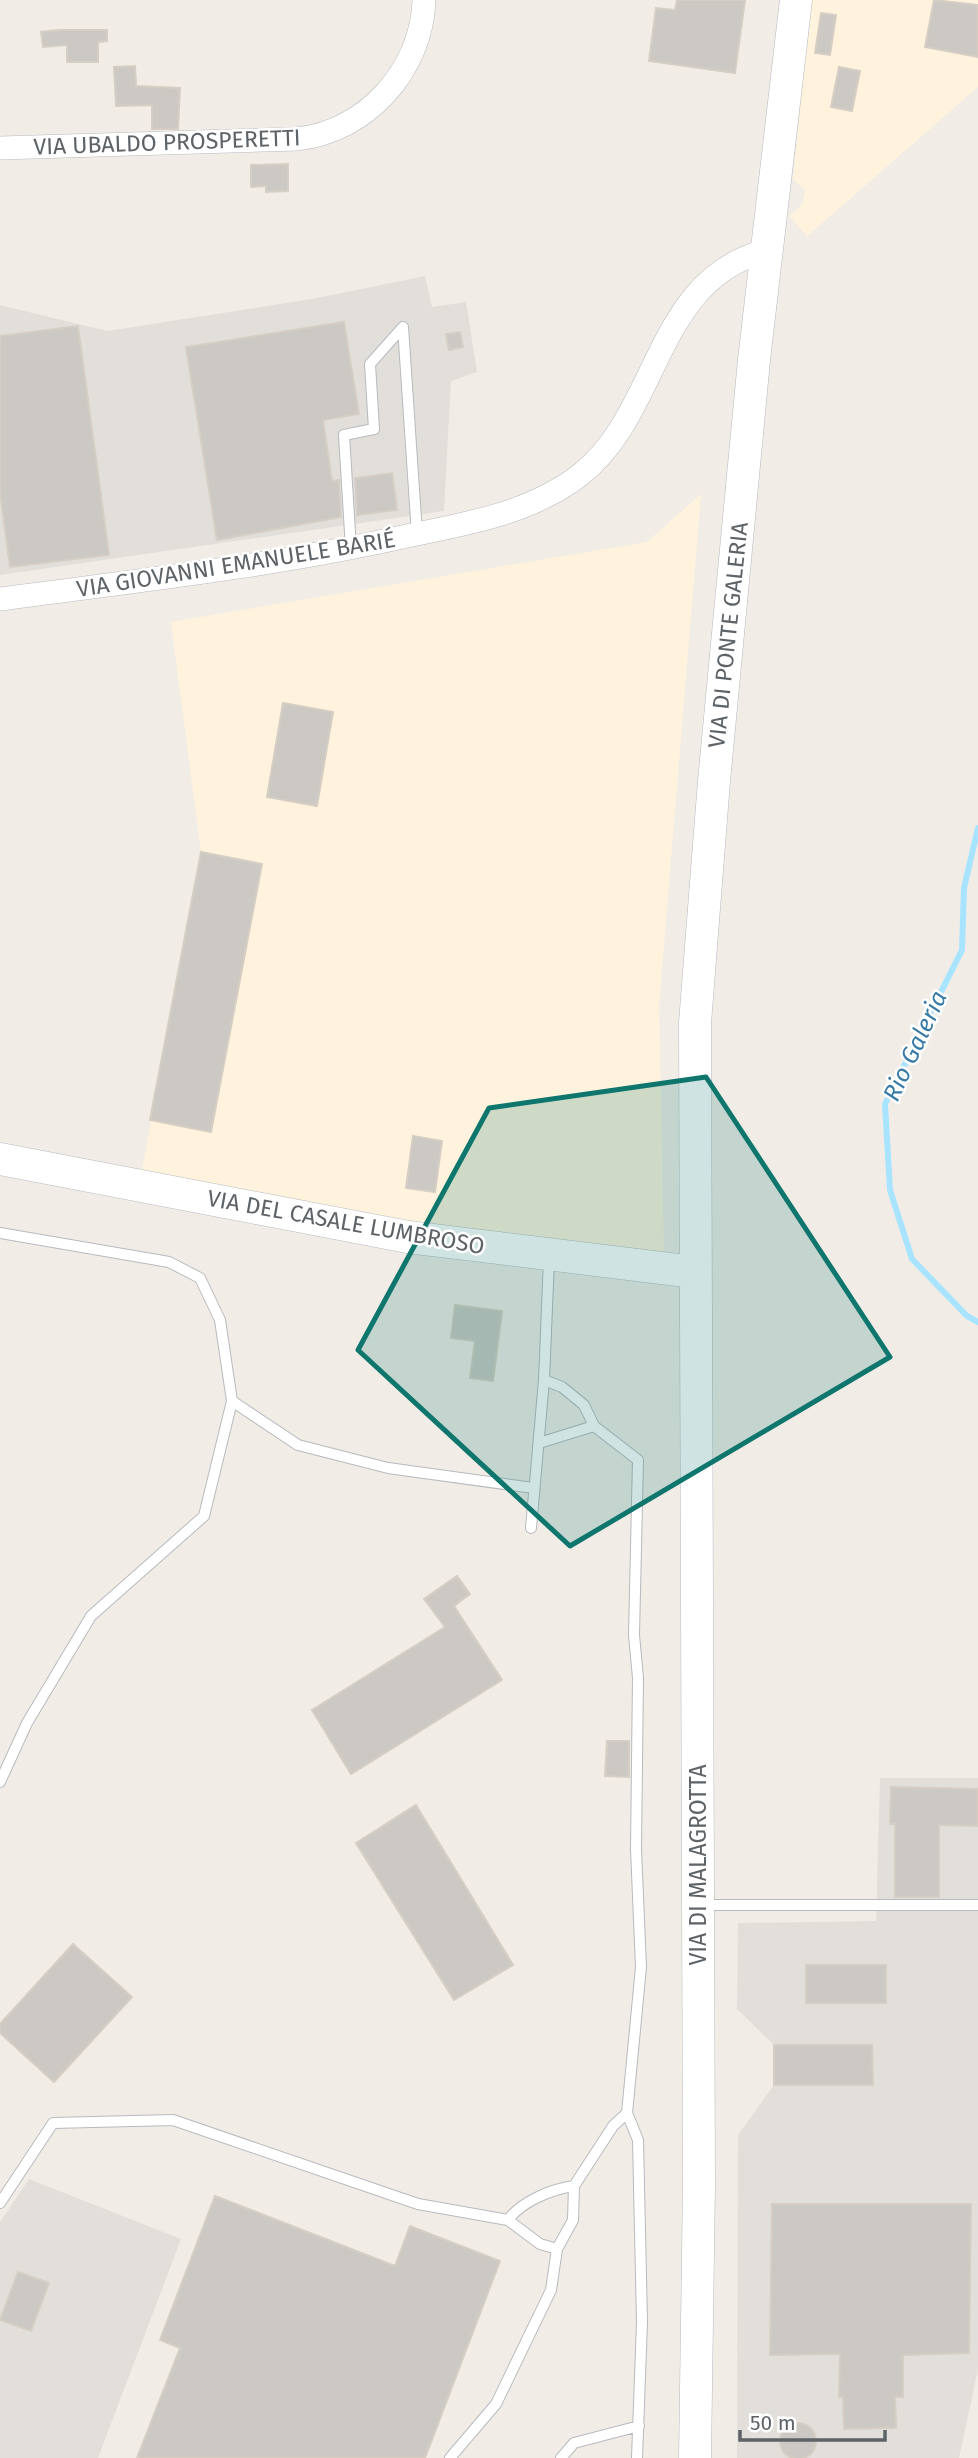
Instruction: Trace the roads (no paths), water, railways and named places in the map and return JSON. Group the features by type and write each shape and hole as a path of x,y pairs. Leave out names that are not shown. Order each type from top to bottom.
{"main road":[{"name":"VIA DI PONTE GALERIA","path":"694,1272 695,1023 714,781 766,251 796,0"},
{"name":"VIA DEL CASALE LUMBROSO","path":"0,1159 408,1237 694,1272"},
{"name":"VIA DI MALAGROTTA","path":"694,1272 698,1906 695,2458"}],"street":[{"name":"VIA UBALDO PROSPERETTI","path":"0,148 297,139 337,131 376,104 401,72 416,41 424,0"},
{"name":"VIA GIOVANNI EMANUELE BARIÉ","path":"0,599 277,562 417,534 504,513 543,498 580,475 620,433 639,400 669,332 692,299 722,270 744,257 766,251"}],"lane":[{"path":"351,548 344,435 374,429 370,364 403,327 417,534"},
{"path":"0,1233 169,1262 200,1278 220,1320 232,1401 204,1516 91,1616 27,1723 0,1782"},
{"path":"531,1528 544,1380 550,1255"},
{"path":"544,1380 562,1387 584,1405 594,1426 638,1461 634,1635 638,1678 636,1849 641,1967 627,2113 638,2140 642,2322 637,2458"},
{"path":"232,1401 298,1445 388,1468 533,1488"},
{"path":"539,1443 594,1426"},
{"path":"698,1906 978,1905"},
{"path":"450,2458 496,2404 551,2290 557,2249 573,2220 574,2186 613,2126 627,2113"},
{"path":"0,2203 54,2123 173,2120 418,2204 508,2220 540,2244 557,2249"},
{"path":"508,2220 514,2211 547,2194 574,2186"},
{"path":"561,2458 574,2443 639,2426"}],"waterway":[{"name":"Rio Galeria","path":"978,828 964,888 962,950 885,1104 890,1190 912,1259 967,1316 978,1322"}]}
